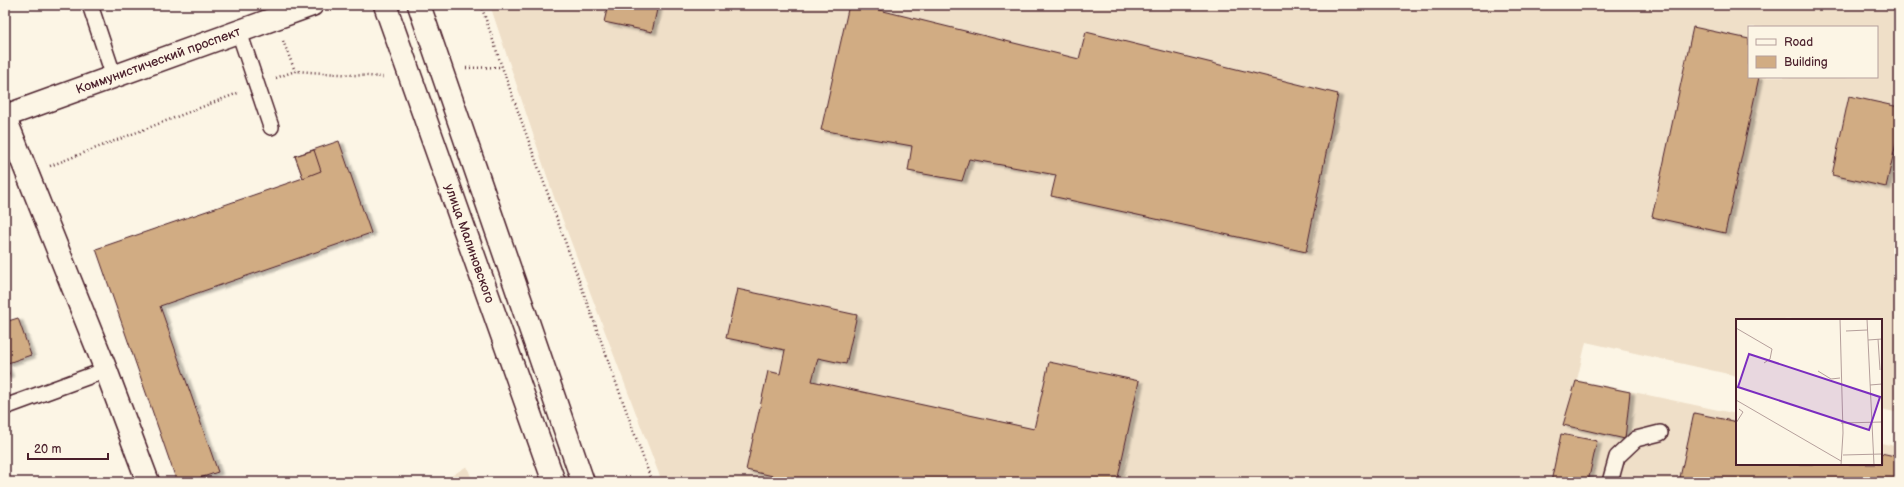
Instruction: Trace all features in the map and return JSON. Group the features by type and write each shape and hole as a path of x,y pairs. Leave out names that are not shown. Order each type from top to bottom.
{"main road":[{"name":"Коммунистический проспект","path":"5,117 312,5"},
{"name":"улица Малиновского","path":"385,5 413,79 554,482"},
{"path":"418,5 583,482"},
{"path":"5,117 106,370 148,482"}],"lane":[{"path":"90,5 114,77"},
{"path":"239,32 271,127"},
{"path":"5,407 106,370"},
{"path":"1610,482 1617,457 1636,439 1660,434"}],"path":[{"path":"481,5 652,482"},
{"path":"275,19 295,71"},
{"path":"27,175 295,71 413,79"}],"shaded area":[{"path":"490,5 1899,5 1899,413 1882,409 1882,319 1736,319 1736,376 1586,342 1577,380 1736,414 1736,465 1882,465 1882,443 1899,447 1899,482 662,482 554,197"},
{"path":"467,466 473,482 442,482"}],"building":[{"path":"608,5 658,5 652,32 604,22"},
{"path":"849,5 859,5 1079,59 1086,32 1338,94 1306,252 1051,196 1056,175 969,159 962,181 908,171 912,146 821,130"},
{"path":"1693,27 1748,39 1748,78 1759,78 1725,233 1652,217"},
{"path":"1849,96 1899,107 1899,130 1886,187 1832,175"},
{"path":"339,141 371,233 160,306 218,472 188,482 177,482 96,249 303,178 295,156"},
{"path":"314,150 321,171 303,178 295,156"},
{"path":"737,289 857,315 846,364 818,358 812,381 1034,429 1049,362 1139,381 1117,482 800,482 746,470 768,371 780,374 785,350 726,338"},
{"path":"18,318 31,355 5,364 5,322"},
{"path":"5,364 9,374 5,376"},
{"path":"1576,381 1630,392 1625,439 1563,425"},
{"path":"1694,413 1736,422 1736,465 1882,465 1882,453 1899,457 1899,482 1679,482"},
{"path":"1561,434 1597,441 1588,482 1551,482"}]}
